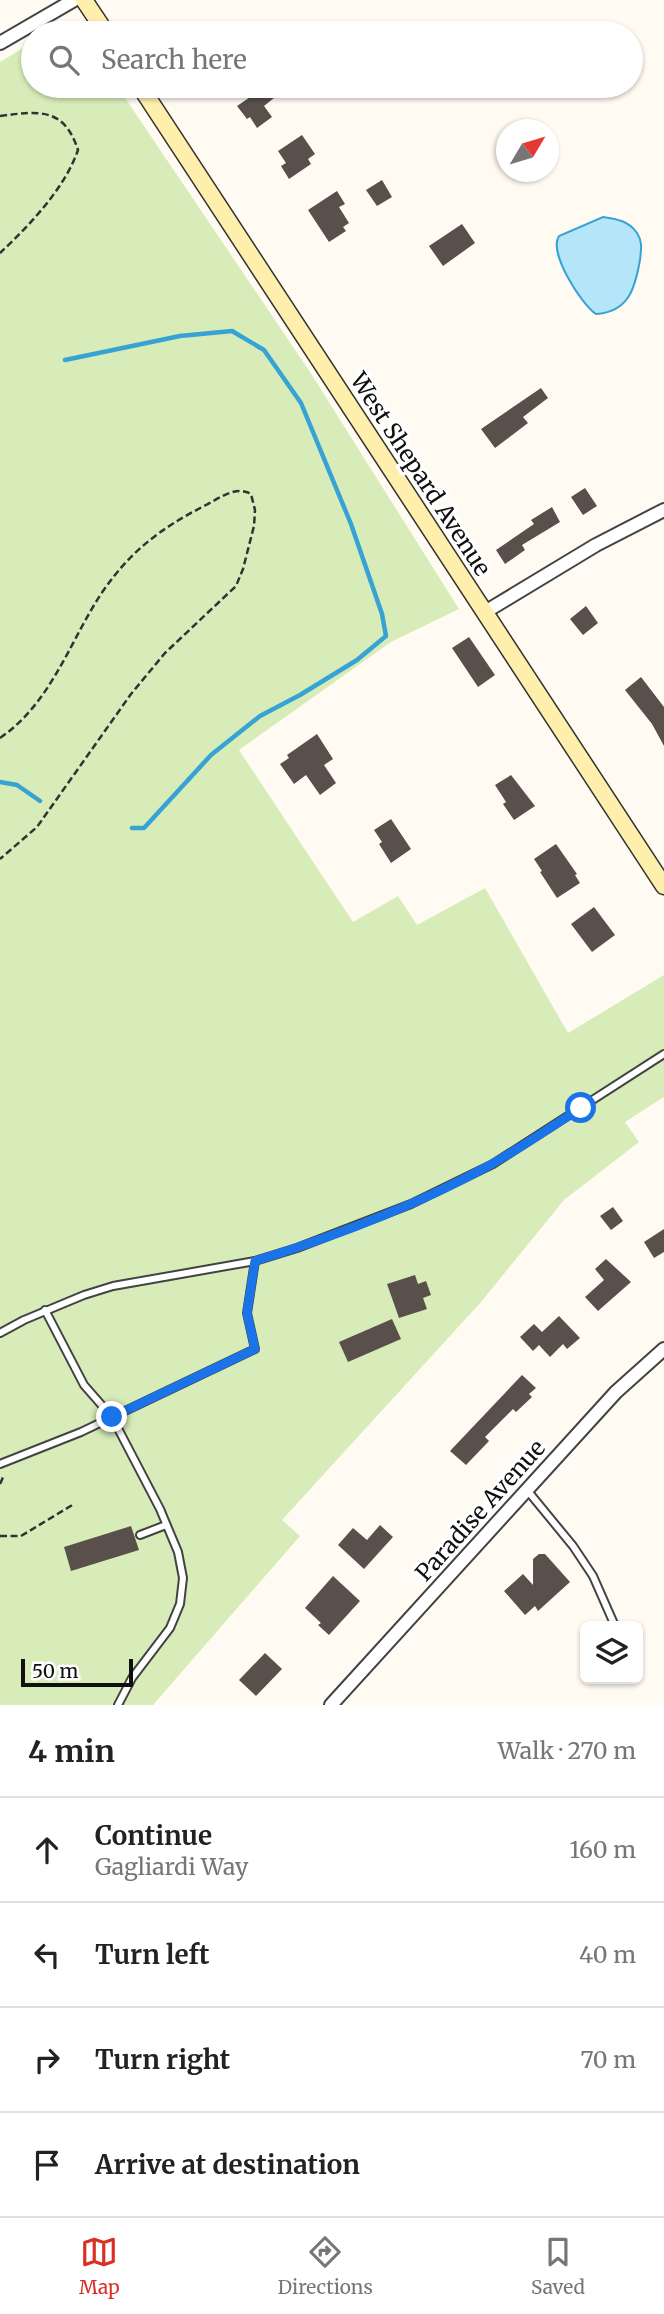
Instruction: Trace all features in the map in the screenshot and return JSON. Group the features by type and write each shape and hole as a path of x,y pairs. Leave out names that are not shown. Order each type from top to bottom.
{"street":[{"path":"38,21 74,0"},
{"path":"84,0 98,21"},
{"path":"0,43 21,31"},
{"name":"West Shepard Avenue","path":"148,98 664,886"},
{"path":"485,612 596,545 664,510"},
{"name":"Paradise Avenue","path":"331,1705 616,1392 664,1349"}],"lane":[{"path":"0,1333 45,1310 113,1286 255,1261 378,1217 453,1185 493,1164 664,1054"},
{"path":"0,1464 112,1417 255,1349 247,1313 255,1261"},
{"path":"45,1310 84,1385 112,1417 178,1552 183,1578 180,1604 170,1628 132,1678 118,1705"},
{"path":"527,1490 573,1546 593,1576 613,1621"},
{"path":"140,1535 166,1525"}],"path":[{"path":"0,116 27,113 44,114 57,119 68,126 78,150 68,173 29,225 0,253"},
{"path":"0,738 37,704 100,595 138,550 173,522 226,495 239,490 251,494 255,510 254,526 236,586 164,653 131,694 42,820 28,836 0,859"},
{"path":"0,1536 20,1536 74,1504"}],"green space":[{"path":"21,49 21,98 125,98 310,372 459,609 391,642 239,750 353,922 398,896 417,925 485,888 568,1033 664,975 664,1097 625,1122 639,1142 564,1200 481,1302 282,1520 300,1536 153,1705 0,1705 0,62"}],"water":[{"path":"603,217 626,223 634,229 639,236 641,249 636,280 628,297 616,309 596,314 582,300 568,277 558,254 557,244 559,236"}],"building":[{"path":"249,98 274,98 264,106 272,117 257,128 250,117 247,119 237,106"},
{"path":"302,135 315,154 308,159 311,164 289,179 281,166 286,163 278,151"},
{"path":"382,180 392,197 377,206 366,190"},
{"path":"337,191 345,204 339,207 349,223 343,227 346,231 329,242 308,210"},
{"path":"462,224 475,243 443,266 429,246"},
{"path":"541,388 548,398 523,417 528,423 495,448 481,429"},
{"path":"585,488 597,506 583,515 571,497"},
{"path":"552,507 560,522 522,545 525,550 505,564 496,550 534,524 531,520"},
{"path":"586,606 598,623 583,635 570,619"},
{"path":"469,637 495,675 478,687 452,648"},
{"path":"641,677 664,707 664,746 652,724 625,690"},
{"path":"317,734 333,759 324,765 336,783 320,795 306,775 294,784 280,764 289,758 287,755"},
{"path":"511,775 535,806 514,820 495,785"},
{"path":"391,819 411,849 391,863 374,830"},
{"path":"556,844 577,874 575,875 580,883 557,898 534,859"},
{"path":"594,907 615,935 592,952 571,924"},
{"path":"613,1207 623,1221 611,1230 600,1216"},
{"path":"664,1229 664,1252 654,1258 644,1242"},
{"path":"606,1259 631,1282 598,1311 585,1297 604,1280 595,1269"},
{"path":"415,1275 418,1284 426,1281 431,1295 423,1298 427,1309 399,1318 387,1284"},
{"path":"559,1316 580,1338 567,1349 563,1344 550,1357 539,1345 533,1351 520,1337 534,1324 542,1332"},
{"path":"392,1319 401,1339 348,1362 339,1342"},
{"path":"522,1375 536,1388 529,1394 532,1397 516,1412 513,1409 485,1437 489,1441 466,1465 450,1451"},
{"path":"380,1525 393,1537 364,1569 338,1545 353,1528 367,1540"},
{"path":"131,1526 139,1550 71,1571 64,1547"},
{"path":"539,1554 545,1554 570,1582 538,1611 535,1606 525,1615 504,1591 523,1574 533,1585 533,1559"},
{"path":"333,1576 360,1601 329,1635 305,1608"},
{"path":"265,1653 282,1669 256,1696 239,1680"}],"waterway":[{"path":"65,360 180,336 232,331 264,350 301,403 351,524 382,614 386,636 357,660 260,716 211,755 144,828 132,828"},
{"path":"0,782 17,785 40,801"}],"route":[{"path":"112,1417 255,1349 247,1313 255,1261 378,1217 453,1185 493,1164 581,1108"}]}
